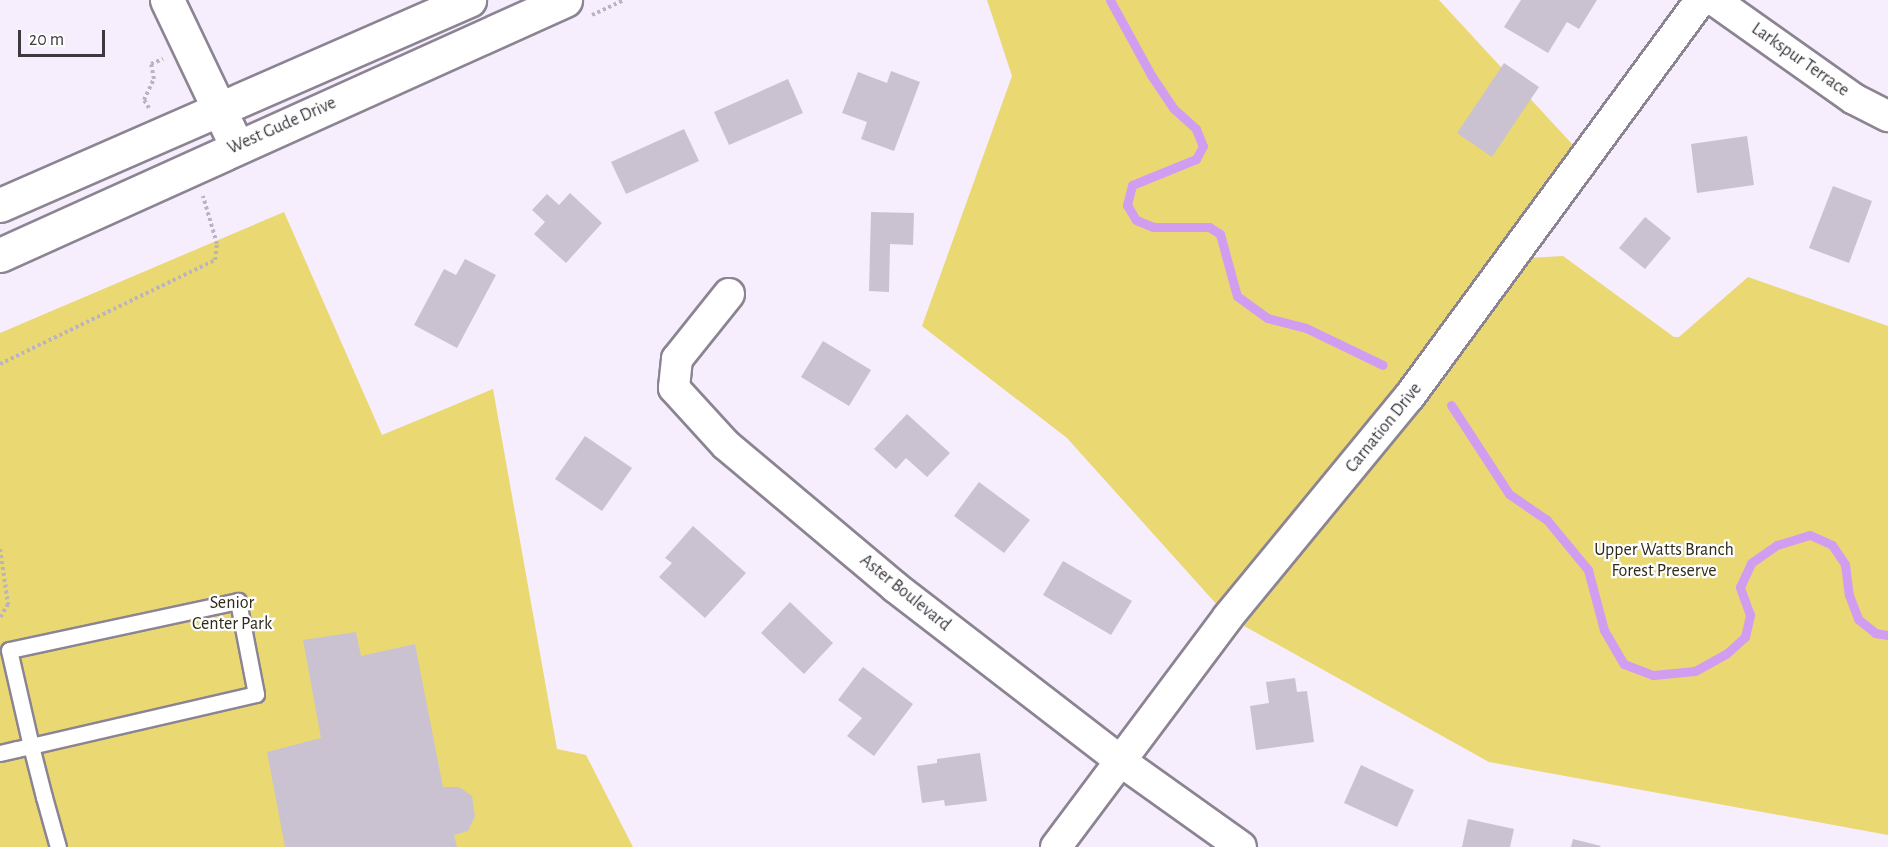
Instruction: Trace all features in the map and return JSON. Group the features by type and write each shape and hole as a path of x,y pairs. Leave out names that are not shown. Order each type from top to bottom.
{"main road":[{"path":"167,0 215,108 237,147"},
{"path":"0,205 215,108 469,0"},
{"name":"West Gude Drive","path":"0,255 565,0"}],"street":[{"name":"Carnation Drive","path":"1056,847 1122,762 1228,617 1409,397 1701,0"},
{"name":"Larkspur Terrace","path":"1714,0 1854,99 1888,116"},
{"name":"Aster Boulevard","path":"729,294 677,359 674,388 726,445 868,565 1122,762 1242,847"}],"lane":[{"path":"0,753 31,746 256,694 238,601 4,651 31,746 58,847"}],"path":[{"path":"144,100 154,79 151,64"},
{"path":"0,364 215,260 217,244 202,193"},
{"path":"0,549 8,604 0,618"},
{"path":"0,579 5,573"}],"green space":[{"name":"Upper Watts Branch Forest Preserve","path":"987,0 1439,0 1585,158 1511,259 1563,256 1674,337 1679,337 1748,277 1888,326 1888,835 1489,762 1228,617 1067,438 922,326 1012,76"},
{"name":"Senior Center Park","path":"284,212 382,435 493,389 557,749 586,755 633,847 0,847 0,333"}],"building":[{"path":"1521,0 1597,0 1579,29 1567,22 1548,53 1504,27"},
{"path":"1504,63 1539,87 1492,157 1457,133"},
{"path":"891,71 920,82 894,151 861,139 867,122 842,113 858,72 887,83"},
{"path":"788,79 803,113 729,145 714,112"},
{"path":"684,129 699,161 626,194 611,162"},
{"path":"1747,136 1754,185 1697,193 1691,144"},
{"path":"1833,186 1872,201 1849,263 1809,248"},
{"path":"570,193 602,223 566,263 534,234 545,222 532,210 547,194 559,205"},
{"path":"871,212 914,213 913,245 890,244 889,292 869,291"},
{"path":"1645,217 1671,238 1645,269 1619,248"},
{"path":"465,259 496,275 457,348 414,325 444,269 456,275"},
{"path":"823,341 871,370 849,406 801,377"},
{"path":"907,414 950,453 927,477 906,458 896,469 874,449"},
{"path":"585,436 632,468 602,511 555,479"},
{"path":"979,482 1030,520 1004,553 954,516"},
{"path":"693,526 746,573 705,618 659,577 672,563 665,558"},
{"path":"1063,561 1132,601 1111,635 1043,595"},
{"path":"790,602 833,643 804,674 761,633"},
{"path":"356,632 361,656 415,644 443,787 459,787 472,796 475,816 468,831 454,835 457,847 285,847 267,752 321,738 303,640"},
{"path":"863,667 913,704 874,756 847,736 862,718 838,700"},
{"path":"1295,678 1297,692 1307,691 1314,742 1256,750 1250,706 1269,703 1266,682"},
{"path":"980,753 987,801 945,806 944,800 922,803 917,766 937,763 937,759"},
{"path":"1361,765 1414,790 1397,827 1344,803"},
{"path":"1468,819 1514,829 1510,847 1462,847"},
{"path":"1573,839 1601,846 1571,847"}],"waterway":[{"path":"1110,0 1151,75 1173,108 1196,129 1203,146 1196,159 1132,185 1127,205 1136,220 1153,227 1209,227 1220,234 1237,296 1267,318 1306,328 1383,365"},
{"path":"1451,405 1509,494 1547,520 1588,570 1604,630 1624,664 1653,675 1695,671 1726,654 1745,637 1750,615 1740,587 1751,563 1777,545 1810,535 1832,545 1845,564 1849,595 1858,619 1875,633 1888,635"}]}
